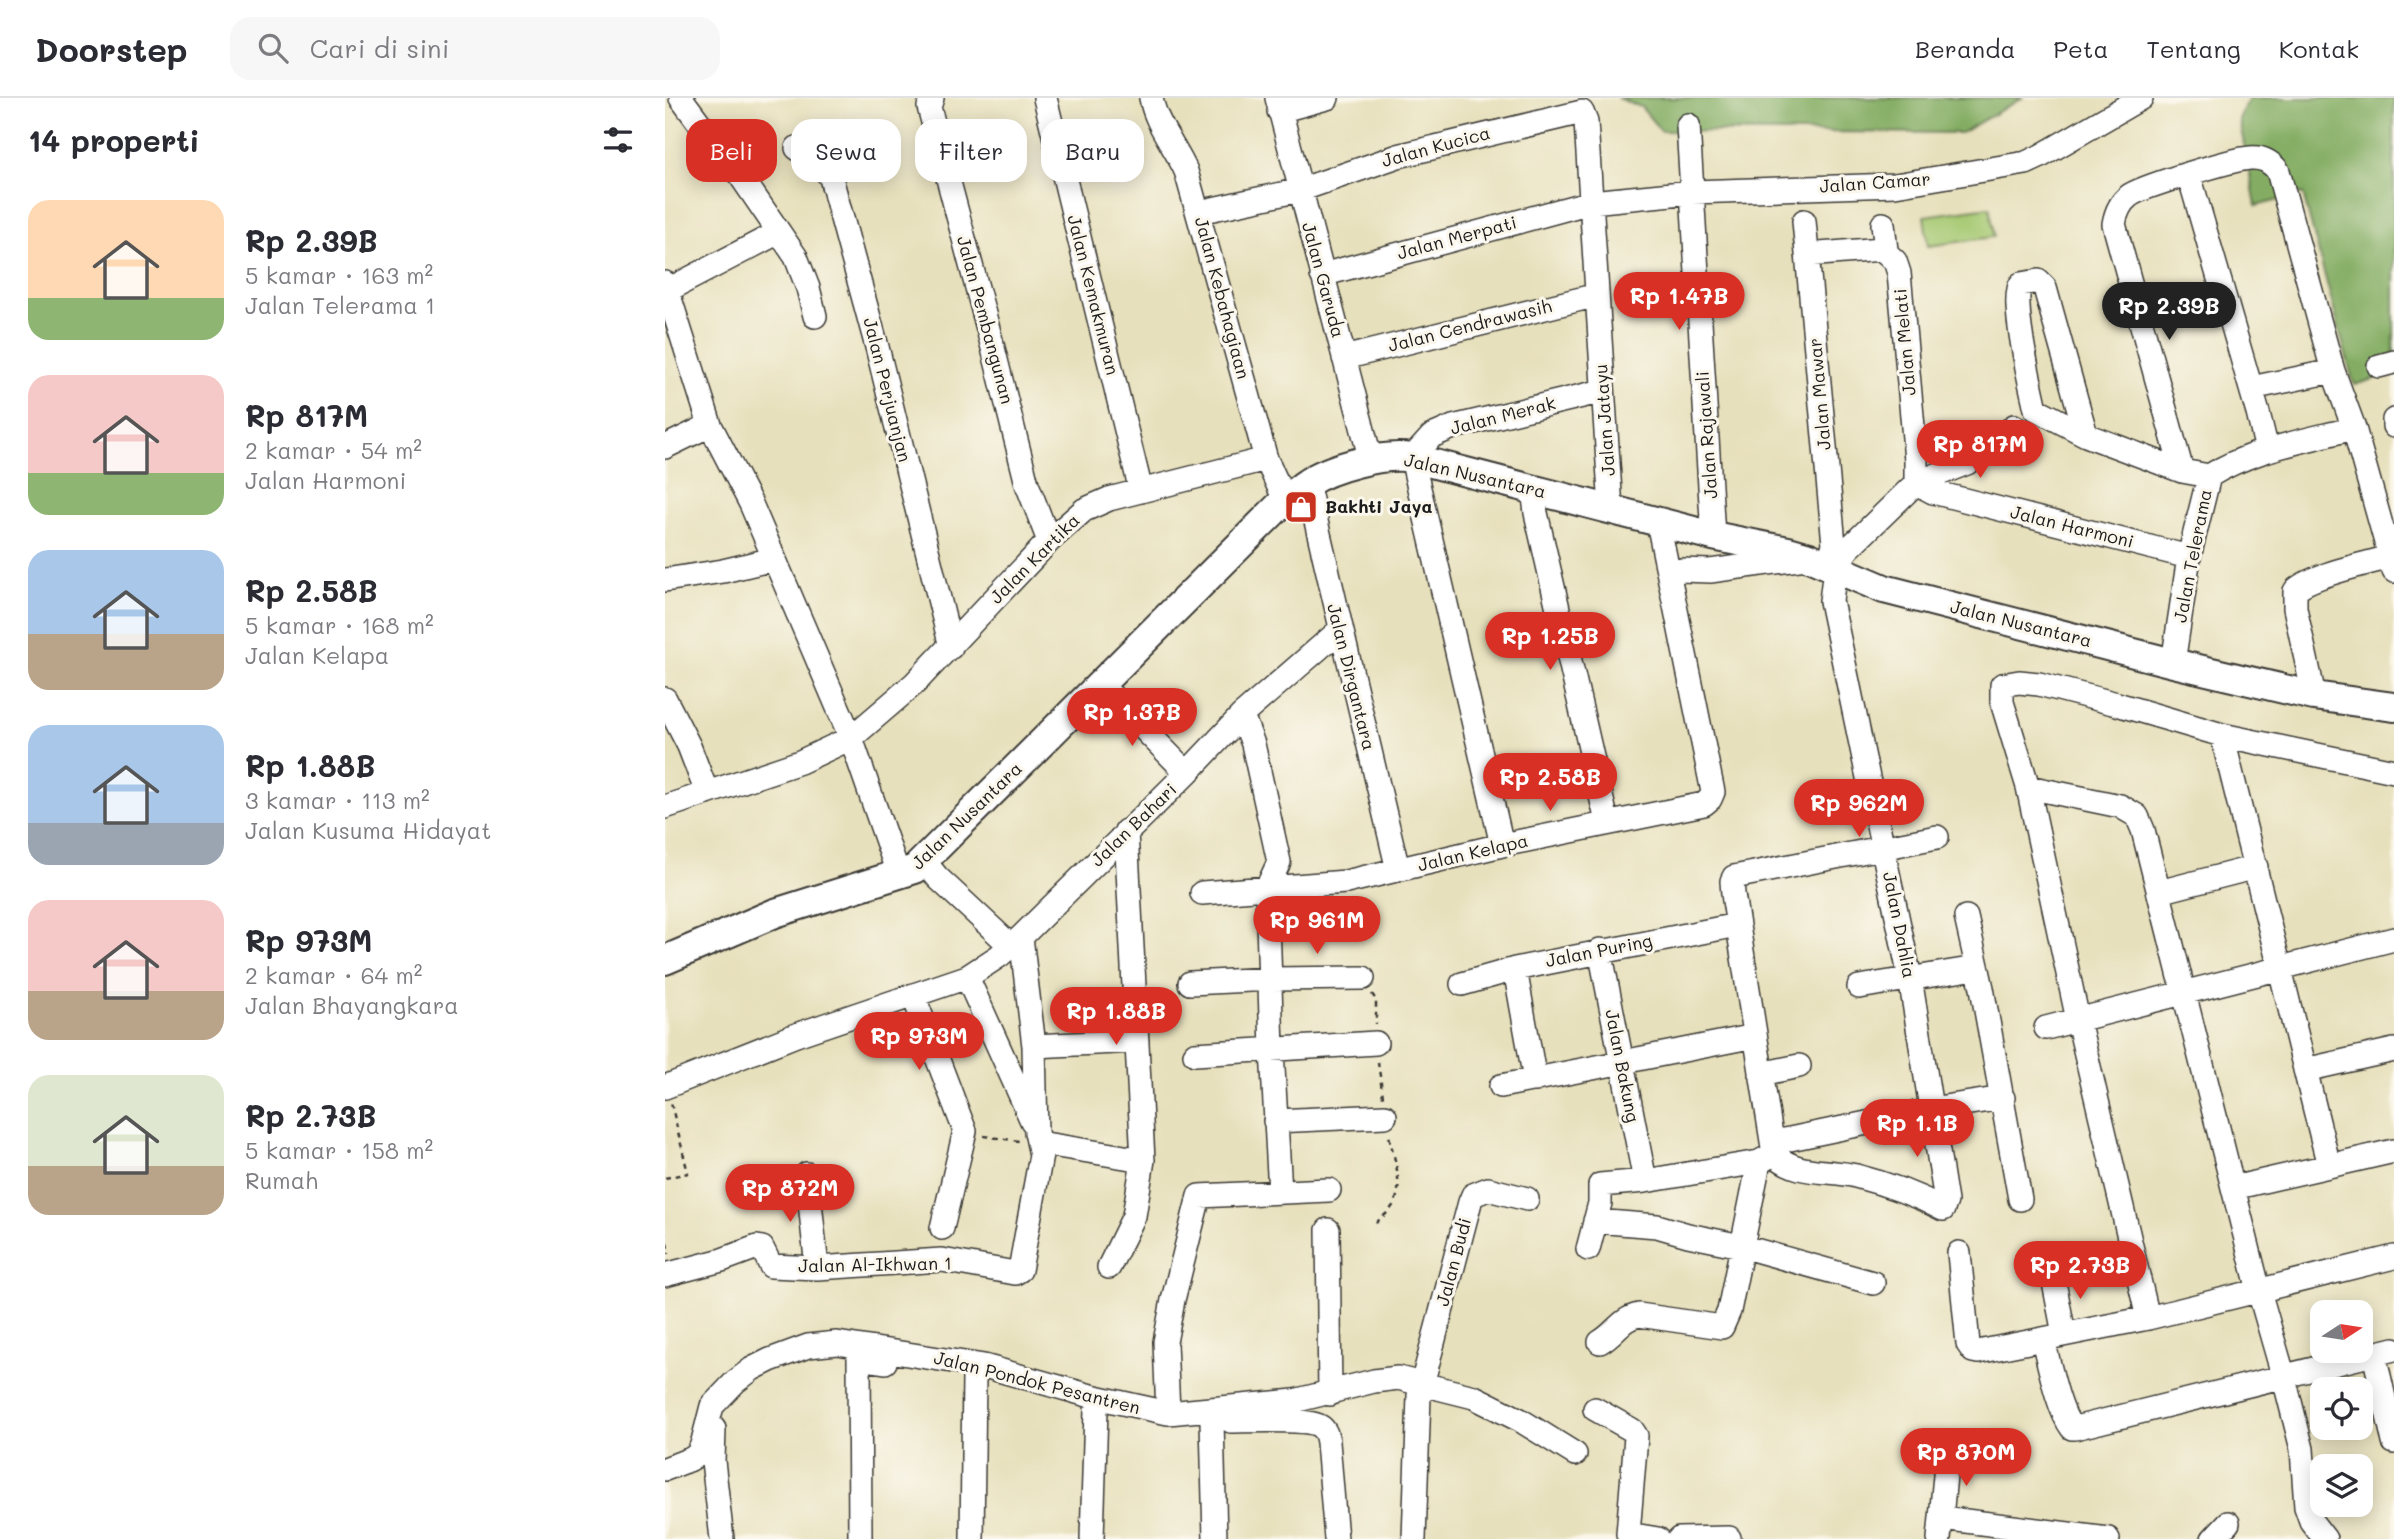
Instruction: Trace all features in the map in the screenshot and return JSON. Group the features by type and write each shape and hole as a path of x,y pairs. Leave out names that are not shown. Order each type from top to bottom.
{"main road":[{"name":"Jalan Nusantara","path":"665,960 775,913 915,869 1261,523 1296,492 1325,474 1391,457 1412,458 1611,509 1658,522 1730,548 1824,564 1884,589 2173,663 2314,696 2394,707"}],"street":[{"path":"681,98 727,156 796,257 815,316"},
{"name":"Jalan Pembangunan","path":"932,98 929,107 1027,484 1049,541"},
{"name":"Jalan Kemakmuran","path":"1045,98 1141,491"},
{"name":"Jalan Kebahagiaan","path":"1151,98 1154,112 1186,171 1266,459 1296,492"},
{"path":"1278,104 1327,98"},
{"name":"Jalan Camar","path":"1591,202 1692,192 1895,185 2025,163 2141,98"},
{"name":"Jalan Garuda","path":"1278,104 1371,461"},
{"name":"Jalan Kucica","path":"1199,212 1300,190 1398,156 1563,115 1582,112 1586,122"},
{"name":"Jalan Jatayu","path":"1586,122 1611,509"},
{"name":"Jalan Rajawali","path":"1688,125 1692,192 1730,548"},
{"path":"2182,471 2114,224 2120,204 2136,191 2250,158 2262,159 2271,163 2278,171 2333,372 2385,507 2392,564 2326,576 2299,586 2295,591 2295,608 2314,696"},
{"path":"2189,175 2267,450"},
{"name":"Jalan Perjuanjan","path":"832,182 877,348 951,647"},
{"name":"Jalan Merpati","path":"1322,275 1591,202"},
{"name":"Jalan Mawar","path":"1804,221 1834,544 1824,564"},
{"name":"Jalan Melati","path":"1883,223 1886,250 1895,261 1899,273 1916,483"},
{"path":"779,232 668,298 710,425 751,504 851,738 899,876"},
{"path":"1807,255 1886,250"},
{"path":"2086,435 2045,288 2038,281 2021,284 2018,292 2022,341 2036,409 2086,435 2182,471 2209,476"},
{"name":"Jalan Cendrawasih","path":"1344,358 1597,295"},
{"path":"2251,388 2333,372"},
{"name":"Jalan Merak","path":"1412,458 1432,436 1453,427 1603,391"},
{"path":"2394,421 2394,426"},
{"path":"665,447 710,425"},
{"path":"1824,564 1853,543 1916,483 1967,463 1991,447 2014,426"},
{"name":"Jalan Telerama","path":"2173,663 2189,556 2209,476 2226,465 2267,450 2354,428"},
{"path":"1412,458 1502,845"},
{"name":"Jalan Kartika","path":"665,807 800,762 851,738 915,683 1049,541 1084,510 1109,499 1266,459"},
{"name":"Jalan Harmoni","path":"1916,483 1933,492 2189,556"},
{"path":"1533,489 1536,513 1607,822"},
{"name":"Jalan Dirgantara","path":"1296,492 1340,630 1398,870"},
{"name":"Jalan Kelapa","path":"1202,893 1346,882 1502,845 1703,803 1710,799 1713,793 1658,522"},
{"path":"1681,570 1710,571 1730,548"},
{"path":"665,580 723,571 774,559"},
{"name":"Jalan Dahlia","path":"1768,1152 1797,1169 1853,1175 1914,1194 1943,1209 1946,1201 1910,978 1824,564"},
{"name":"Jalan Bahari","path":"666,1084 796,1035 967,977 1016,942 1187,773 1217,739 1340,630"},
{"path":"2148,1318 2078,1020 2028,787 2002,702 2002,685 2019,682 2039,684 2222,735 2394,771"},
{"path":"1101,685 1187,773"},
{"path":"665,699 689,746 707,793"},
{"path":"1242,715 1253,744 1279,862 1267,888 1280,1192"},
{"path":"2222,735 2329,1166"},
{"path":"1217,739 1253,744"},
{"path":"2028,787 2120,806 2137,816 2143,830 2259,1291 2302,1449 2306,1507 2311,1521 2325,1539"},
{"path":"1109,1266 1134,1216 1143,1160 1126,831"},
{"path":"1600,1342 1613,1334 1627,1318 1639,1315 1722,1327 1729,1311 1741,1246 1768,1152 1761,1074 1732,881 1737,875 1937,837"},
{"path":"924,861 938,878 1016,942 1034,1046 1038,1138"},
{"path":"2159,892 2256,867"},
{"path":"1966,917 2003,1098 2020,1199"},
{"name":"Jalan Puring","path":"1462,984 1600,950 1737,925"},
{"path":"2046,1028 2394,939"},
{"name":"Jalan Bakung","path":"1600,950 1644,1181"},
{"path":"1859,986 1976,968"},
{"path":"1515,969 1535,1080"},
{"path":"967,977 1038,1138"},
{"path":"1190,983 1363,978"},
{"path":"914,997 965,1131 943,1228"},
{"path":"1501,1086 1755,1036"},
{"path":"1034,1046 1137,1041"},
{"path":"1195,1054 1376,1043"},
{"path":"2305,1070 2394,1049"},
{"path":"1761,1074 1799,1066"},
{"path":"1588,1249 1600,1203 1600,1185 1644,1181 1768,1152 1785,1140 2003,1098"},
{"path":"1275,1121 1385,1115"},
{"path":"1038,1138 1143,1160"},
{"name":"Jalan Al-Ikhwan 1","path":"665,1275 722,1260 757,1247 762,1248 771,1266 817,1268 942,1260 1015,1273 1020,1270 1041,1154 1038,1138"},
{"path":"2233,1188 2394,1151"},
{"path":"807,1174 817,1268"},
{"name":"Jalan Budi","path":"1422,1385 1473,1195 1488,1189 1527,1199"},
{"path":"1168,1413 1165,1342 1199,1196 1329,1190"},
{"path":"1595,1221 1657,1226 1873,1283"},
{"path":"1328,1230 1329,1394"},
{"path":"1959,1253 1971,1348 1978,1352 2148,1318 2394,1257"},
{"path":"2053,1277 2053,1337 2063,1410 2072,1427 2384,1352 2394,1443"},
{"name":"Jalan Pondok Pesantren","path":"665,1469 698,1454 712,1406 735,1382 770,1360 823,1343 972,1364 1168,1413 1244,1408 1294,1401 1374,1381 1398,1378 1474,1397 1520,1420 1575,1454"},
{"path":"722,1539 713,1437 720,1414 753,1380 773,1369 810,1357 832,1355 974,1376 1096,1410 1146,1420 1307,1422 1320,1426 1328,1442 1336,1539"},
{"path":"859,1358 860,1539"},
{"path":"972,1539 974,1376"},
{"path":"1414,1539 1419,1396 1422,1385"},
{"path":"1595,1409 1632,1430 1636,1436 1629,1537 1658,1539"},
{"path":"1091,1539 1096,1410"},
{"path":"1212,1421 1215,1539"},
{"path":"1947,1454 1940,1529 2108,1539"},
{"path":"1679,1539 1729,1538"}],"path":[{"path":"665,1178 688,1173 666,1084"},
{"path":"993,1138 1038,1138"}],"green space":[{"path":"1617,98 2022,98 1961,133 1661,131 1641,107"},
{"path":"2249,98 2394,98 2394,373 2354,385 2303,194 2256,206 2239,119"},
{"path":"1990,207 1994,237 1928,246 1924,216"}],"place":[{"name":"Bakhti Jaya","path":"1301,507"}]}
